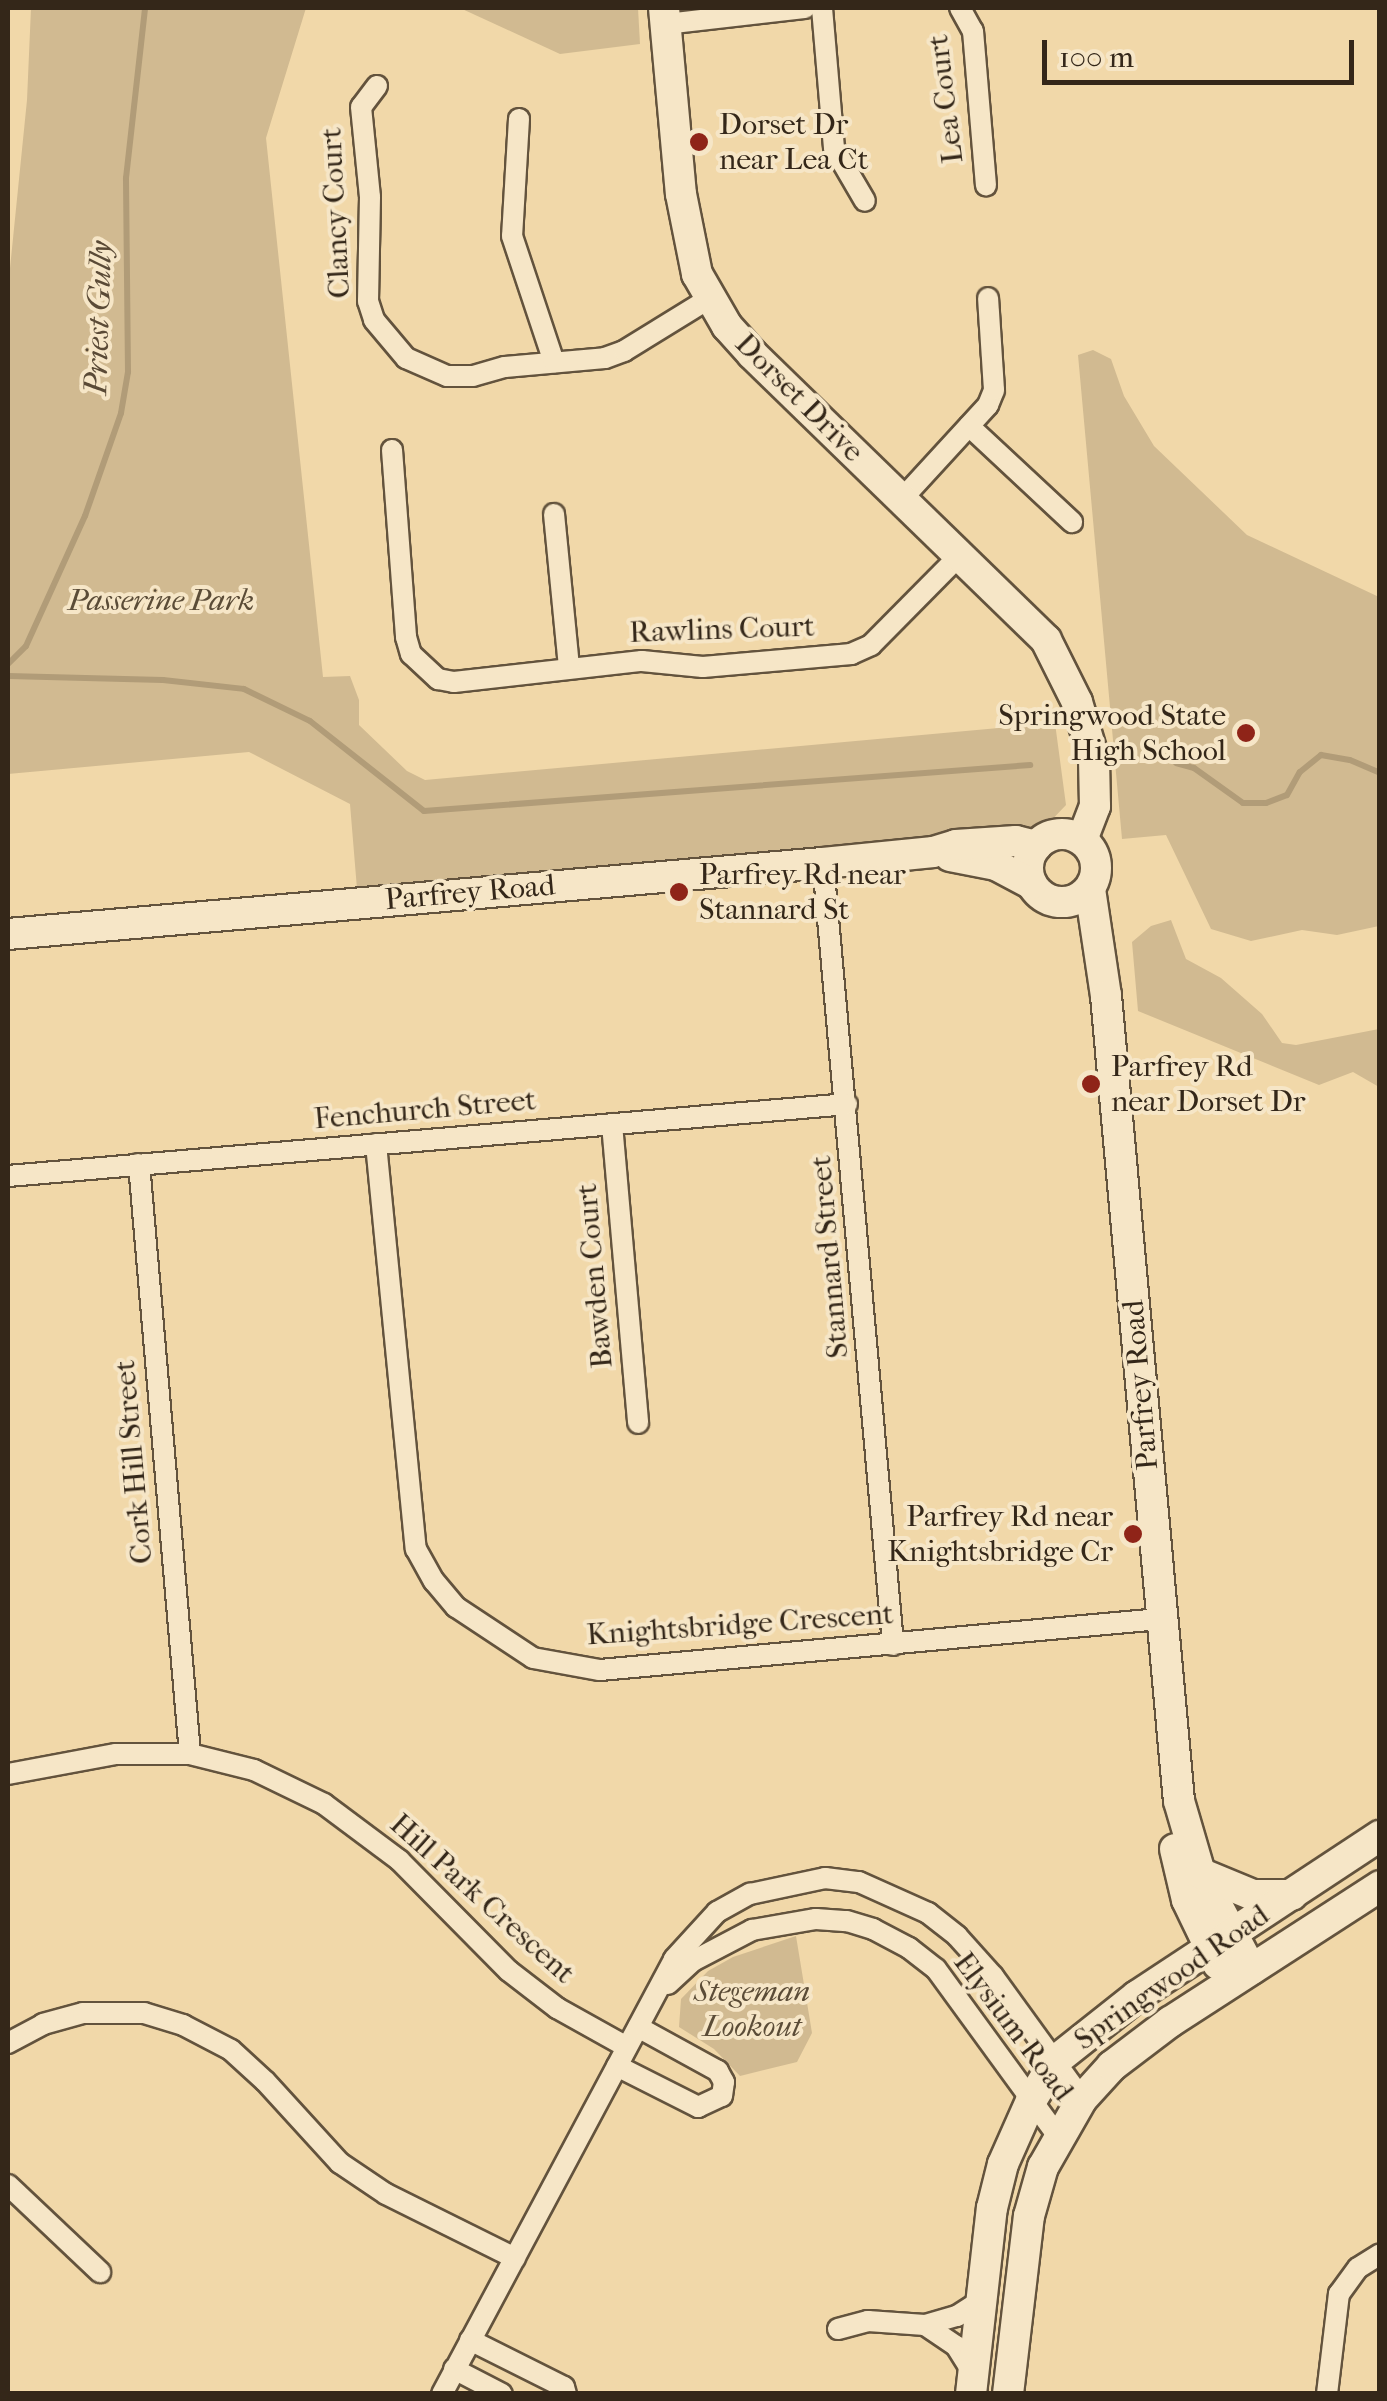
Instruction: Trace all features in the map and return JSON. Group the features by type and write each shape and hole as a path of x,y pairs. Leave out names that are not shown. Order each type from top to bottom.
{"main road":[{"name":"Dorset Drive","path":"665,16 681,194 690,248 710,298 752,354 1046,640 1064,672 1080,718 1077,795 1058,840"},
{"name":"Parfrey Road","path":"8,934 824,864 933,852 956,845 1058,840"},
{"path":"1058,840 1096,865 1090,888 1076,900 1057,903 1042,897 1031,884 1028,860 1058,840"},
{"name":"Parfrey Road","path":"933,852 996,865 1031,884"},
{"name":"Parfrey Road","path":"1090,888 1103,968 1179,1802 1220,1942"},
{"name":"Parfrey Road","path":"1057,903 1080,929 1103,968"},
{"name":"Parfrey Road","path":"1179,1802 1174,1841 1179,1875 1239,1976"},
{"name":"Springwood Road","path":"972,2383 992,2208 1003,2164 1031,2101 1054,2062 1092,2028 1380,1836"},
{"path":"1200,1873 1253,1895 1292,1895"},
{"name":"Springwood Road","path":"1008,2394 1028,2216 1058,2136 1082,2099 1126,2055 1239,1976 1380,1886"}],"street":[{"path":"665,16 805,8"},
{"path":"822,8 834,148 865,201"},
{"name":"Lea Court","path":"960,8 973,31 986,184"},
{"name":"Clancy Court","path":"377,86 361,107 370,197 368,301 374,320 406,358 448,376 474,376 505,366 605,358 624,351 710,298"},
{"path":"519,119 512,236 554,362"},
{"path":"901,500 969,426 994,390 988,298"},
{"path":"969,426 1072,522"},
{"name":"Rawlins Court","path":"392,450 411,654 438,680 454,682 642,661 703,666 851,654 871,645 959,556"},
{"path":"554,514 568,668"},
{"name":"Stannard Street","path":"824,864 893,1645"},
{"name":"Fenchurch Street","path":"8,1176 847,1104"},
{"name":"Bawden Court","path":"612,1124 638,1423"},
{"name":"Knightsbridge Crescent","path":"376,1144 416,1549 434,1581 456,1607 533,1658 600,1670 1160,1619"},
{"name":"Cork Hill Street","path":"139,1164 190,1754"},
{"name":"Hill Park Crescent","path":"8,1774 116,1754 190,1754 254,1770 324,1804 399,1860 508,1972 622,2057 698,2106 712,2104 722,2096 724,2082 718,2071 638,2027"},
{"name":"Elysium Road","path":"442,2394 652,2000 693,1934 717,1912 750,1894 825,1878 859,1882 894,1894 957,1936 994,1976 1082,2099"},
{"name":"Elysium Road","path":"652,2000 693,1960 752,1930 816,1919 846,1921 909,1948 936,1970 1058,2136"},
{"path":"8,2043 42,2024 82,2013 144,2014 182,2025 242,2060 340,2163 386,2194 514,2258"},
{"path":"8,2184 100,2272"},
{"path":"1328,2394 1340,2294 1358,2268 1380,2254"},
{"path":"838,2329 868,2321 925,2325 957,2316 983,2298"},
{"path":"925,2325 956,2346 972,2383"},
{"path":"470,2340 564,2388 566,2394"},
{"path":"454,2370 502,2394"}],"green space":[{"name":"Passerine Park","path":"31,8 306,8 266,138 323,677 350,676 359,700 359,725 407,771 425,780 1055,723 1066,805 1045,827 1032,832 357,889 350,804 249,752 8,774 8,288 27,100"},
{"path":"460,8 638,8 640,44 560,54"},
{"path":"1093,350 1111,359 1124,396 1154,446 1247,535 1379,597 1379,926 1337,935 1302,930 1251,941 1211,929 1166,835 1122,839 1078,355"},
{"path":"1171,920 1186,959 1221,978 1262,1014 1282,1043 1296,1045 1379,1029 1379,1087 1353,1072 1319,1085 1138,1011 1132,942 1151,926"},
{"name":"Stegeman Lookout","path":"796,1936 812,2033 797,2062 740,2076 714,2049 679,2027 681,1999 708,1971 733,1957"}],"waterway":[{"name":"Priest Gully","path":"8,664 26,646 85,516 121,413 128,372 126,178 145,8"},
{"path":"8,676 163,680 244,689 310,721 424,811 1030,765"},
{"path":"1176,763 1194,768 1243,803 1266,803 1287,795 1300,772 1321,755 1350,760 1380,773"}],"place":[{"name":"Dorset Dr near Lea Ct","path":"699,142"},
{"name":"Springwood State High School","path":"1246,733"},
{"name":"Parfrey Rd near Stannard St","path":"679,892"},
{"name":"Parfrey Rd near Dorset Dr","path":"1091,1084"},
{"name":"Parfrey Rd near Knightsbridge Cr","path":"1133,1534"}]}
